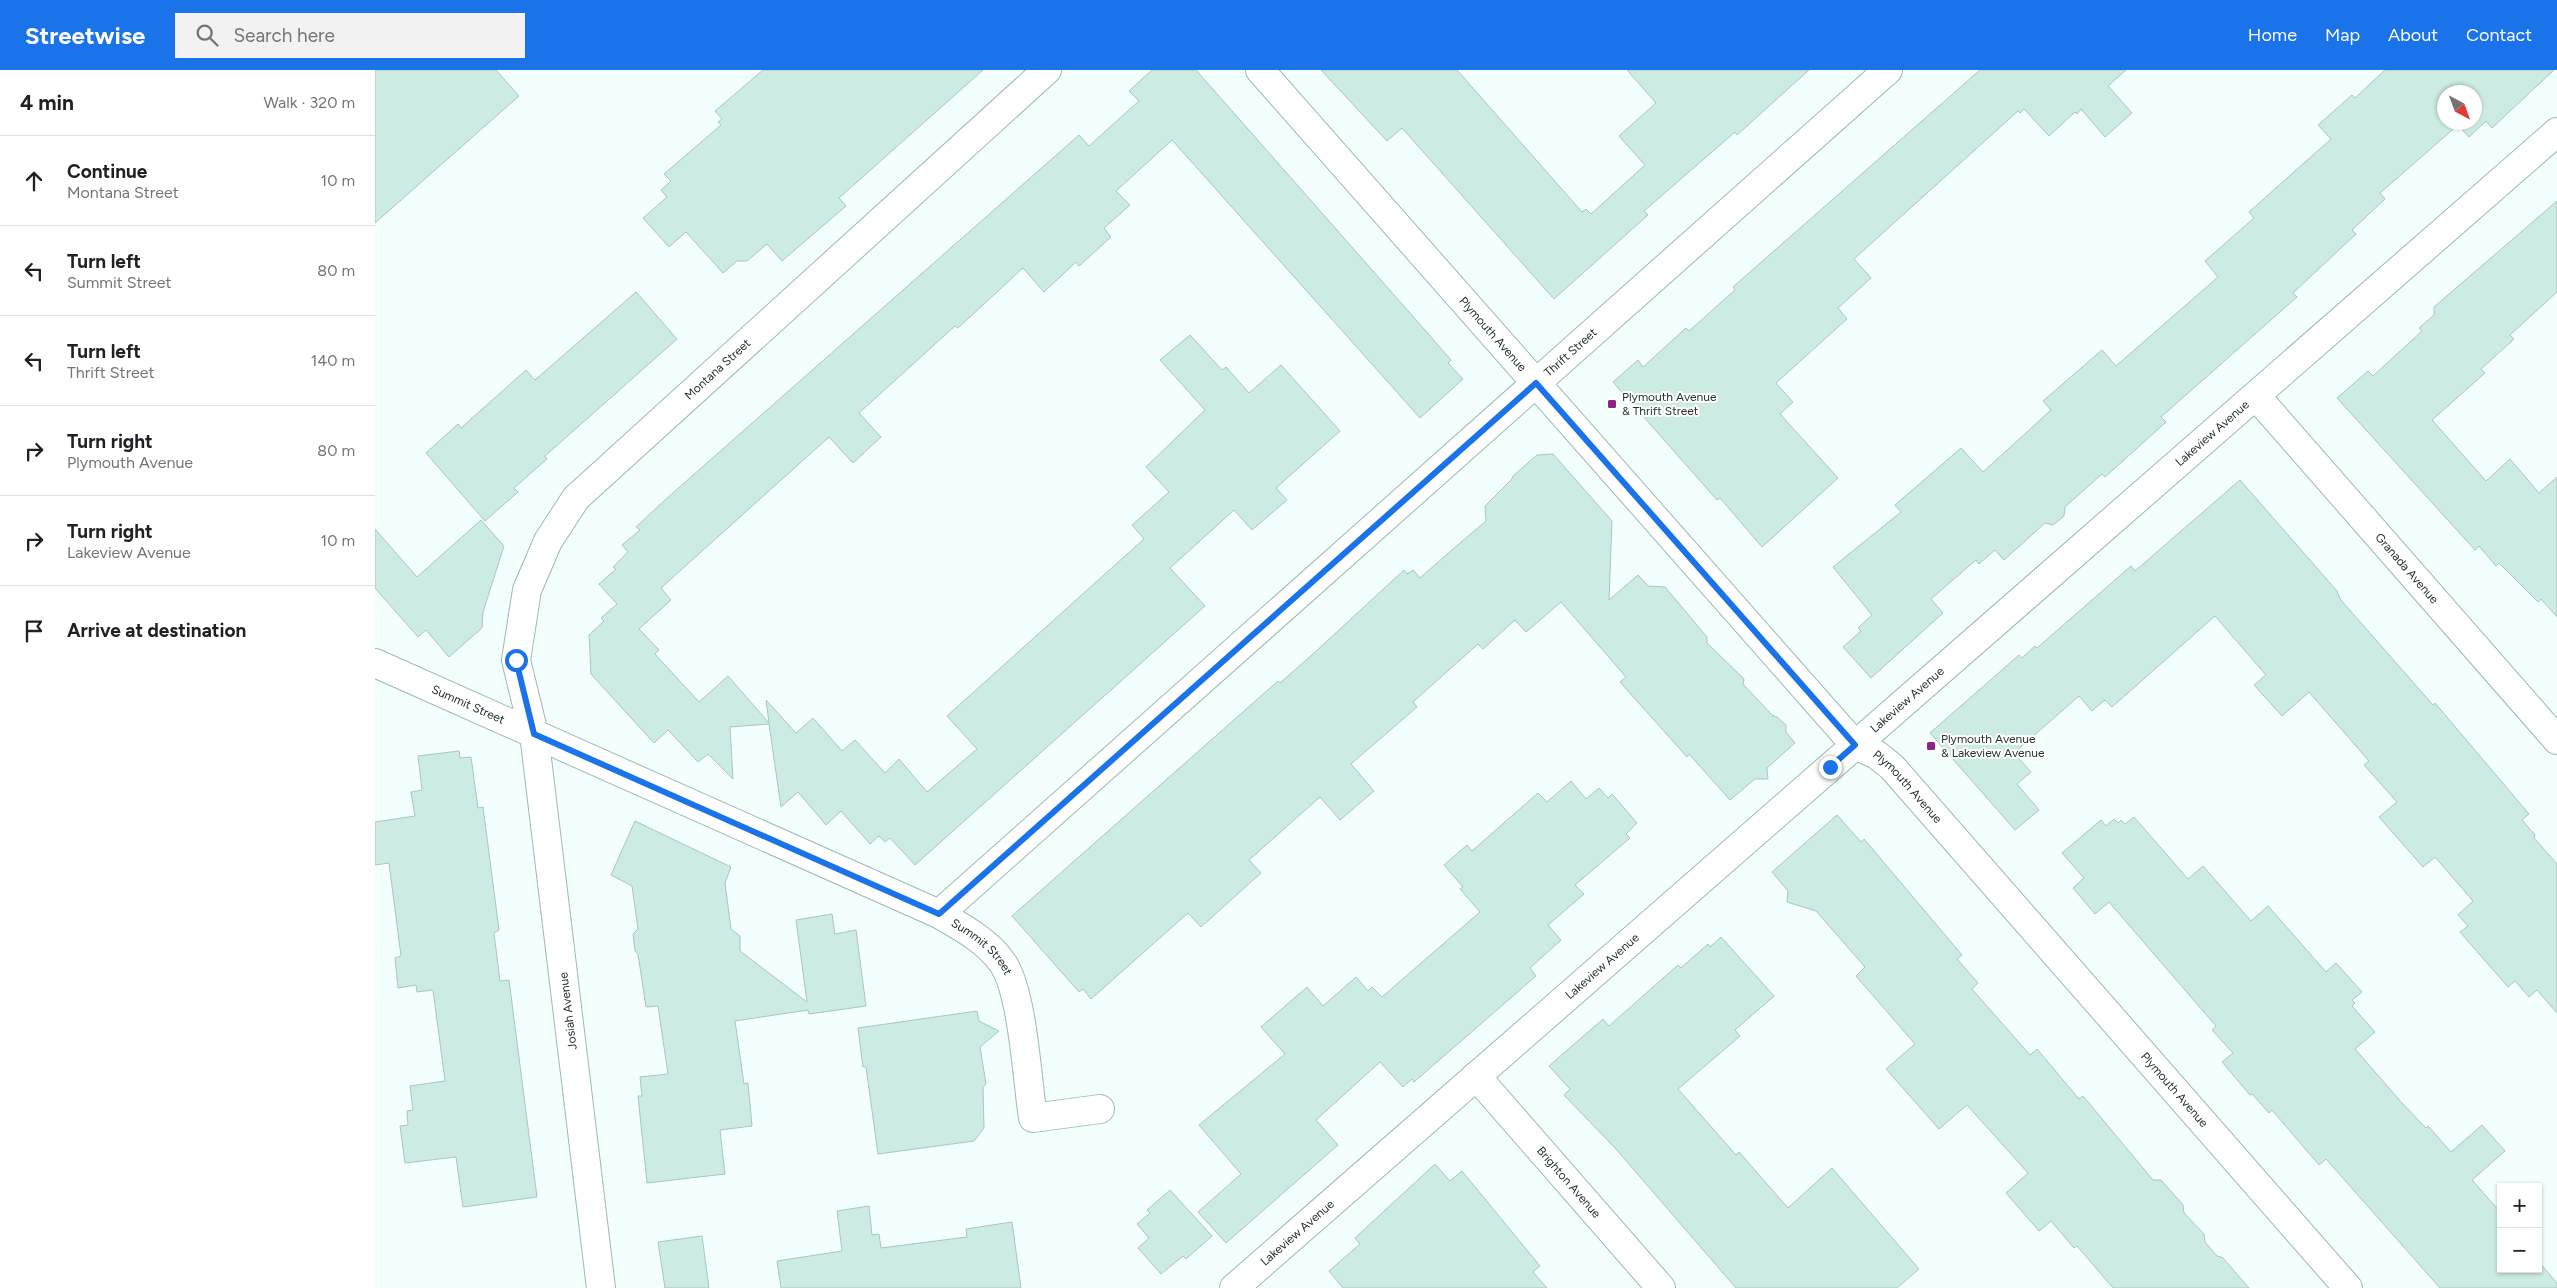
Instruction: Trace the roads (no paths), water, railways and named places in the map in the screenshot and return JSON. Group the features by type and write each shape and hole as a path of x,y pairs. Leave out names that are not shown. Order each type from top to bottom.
{"street":[{"name":"Montana Street","path":"534,734 516,660 527,590 548,541 576,498 1047,70"},
{"name":"Plymouth Avenue","path":"1260,70 1855,745 1877,755 1892,767 2349,1288"},
{"name":"Thrift Street","path":"939,914 1888,70"},
{"name":"Lakeview Avenue","path":"1234,1288 2557,132"},
{"name":"Granada Avenue","path":"2255,396 2557,740"},
{"name":"Summit Street","path":"375,663 939,914 979,938 1003,962 1016,994 1033,1118 1100,1109"},
{"name":"Josiah Avenue","path":"534,734 601,1288"},
{"name":"Brighton Avenue","path":"1476,1076 1661,1288"}],"place":[{"name":"Plymouth Avenue & Thrift Street","path":"1612,404"},
{"name":"Plymouth Avenue & Lakeview Avenue","path":"1931,746"}]}
